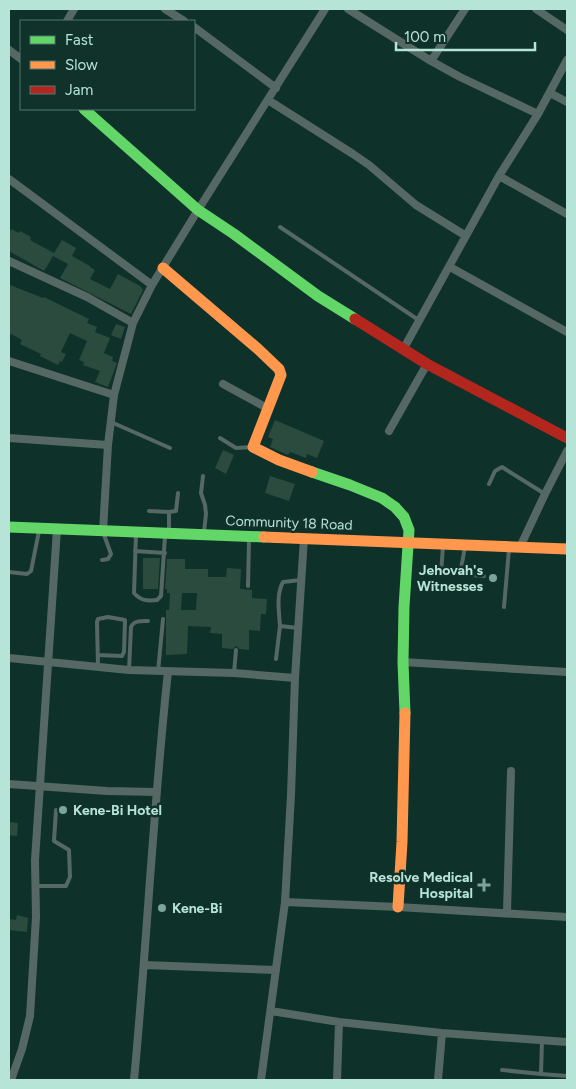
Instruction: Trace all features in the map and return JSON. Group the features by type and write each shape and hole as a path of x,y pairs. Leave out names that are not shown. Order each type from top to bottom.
{"street":[{"path":"68,20 74,9"},
{"path":"165,9 182,20"},
{"path":"103,531 108,444 114,395 133,324 152,285 324,9"},
{"path":"348,9 431,61 538,114"},
{"path":"431,61 465,9"},
{"path":"536,9 567,30"},
{"path":"195,28 276,88"},
{"path":"9,50 20,58"},
{"path":"404,348 450,267 498,176 538,114 567,60"},
{"path":"550,93 567,102"},
{"path":"268,100 353,154 416,204 466,236"},
{"path":"85,110 198,210 318,296 427,364 567,438"},
{"path":"498,176 567,214"},
{"path":"9,179 152,285"},
{"path":"9,261 87,297 133,324"},
{"path":"450,267 567,332"},
{"path":"163,268 275,364 281,376 252,447 308,471 372,493 396,508 408,522 410,530 402,662 405,729 398,906"},
{"path":"9,361 114,395"},
{"path":"389,431 427,364"},
{"path":"223,384 267,408"},
{"path":"9,438 108,444"},
{"path":"515,547 567,451"},
{"name":"Community 18 Road","path":"9,527 567,549"},
{"path":"11,1080 22,1049 30,1016 36,918 35,860 58,529"},
{"path":"261,1080 285,902 295,678 304,538"},
{"path":"9,658 129,670 234,673 295,678"},
{"path":"402,662 567,672"},
{"path":"134,1080 145,965 162,723 168,672"},
{"path":"507,912 511,771"},
{"path":"9,784 107,791 157,792"},
{"path":"285,902 398,906 567,917"},
{"path":"145,965 276,970"},
{"path":"271,1011 339,1022 442,1033 567,1042"},
{"path":"337,1080 339,1022"},
{"path":"438,1080 442,1033"}],"lane":[{"path":"280,227 420,321"},
{"path":"111,422 170,448"},
{"path":"220,438 236,448 252,447"},
{"path":"489,484 495,471 502,467 545,494"},
{"path":"202,476 201,493 206,505 204,534"},
{"path":"149,511 169,512 176,510 178,493"},
{"path":"136,532 134,593 146,601 157,600 161,596 169,512"},
{"path":"9,572 27,574 31,571 40,528"},
{"path":"102,560 108,559 111,554 103,531"},
{"path":"248,586 250,536"},
{"path":"441,574 443,544"},
{"path":"460,574 465,545"},
{"path":"504,607 515,547"},
{"path":"135,551 165,553"},
{"path":"424,574 484,576"},
{"path":"276,659 280,626 280,586 283,582 302,580"},
{"path":"98,655 122,656 124,652 125,620 108,617 98,619 98,655 98,667"},
{"path":"158,672 163,619"},
{"path":"129,670 132,626 137,622 148,621"},
{"path":"280,626 298,628"},
{"path":"234,673 236,650"},
{"path":"35,886 66,886 70,877 69,850 54,842 56,810"},
{"path":"541,1074 542,1040"},
{"path":"502,1070 567,1076"}],"building":[{"path":"11,229 31,237 30,240 54,253 62,240 76,248 72,256 95,270 90,279 110,289 118,274 140,286 143,290 131,314 60,278 68,264 53,256 44,271 9,251 9,234"},
{"path":"10,285 44,297 89,319 87,323 97,327 95,332 110,338 104,353 113,357 112,361 117,363 108,387 95,382 100,371 83,365 84,362 79,360 87,341 70,333 61,352 66,354 58,365 20,344 22,340 9,333"},
{"path":"116,324 125,327 121,339 111,335"},
{"path":"275,420 324,441 317,458 307,454 306,458 290,452 288,455 270,447 273,439 268,437"},
{"path":"223,450 234,455 226,474 215,468"},
{"path":"270,476 295,484 289,501 265,493"},
{"path":"143,558 160,558 158,589 143,589"},
{"path":"167,559 185,559 185,569 208,569 208,577 226,577 227,568 241,569 240,589 252,590 252,598 267,599 266,614 261,614 260,631 249,630 249,650 240,649 236,646 233,649 222,648 222,634 210,633 211,627 188,626 187,654 166,655 166,610 169,610 170,593 167,593 167,589 165,589","holes":["182,593 197,593 196,610 181,610"]},
{"path":"9,822 18,823 17,836 9,835"},
{"path":"17,915 28,918 27,932 9,930 9,919 16,920"}],"traffic: fast":[{"path":"85,110 198,210 318,296 355,319"},
{"path":"312,472 382,498 395,507 404,517 409,530 404,607 403,662 405,713"},
{"path":"9,527 264,537"}],"traffic: slow":[{"path":"163,268 279,369 281,375 253,447 279,460 312,472"},
{"path":"264,537 567,549"},
{"path":"398,907 402,842 405,713"}],"traffic: jam":[{"path":"355,319 427,364 567,438"}],"place":[{"name":"Jehovah's Witnesses","path":"493,578"},
{"name":"Kene-Bi Hotel","path":"63,810"},
{"name":"Resolve Medical Hospital","path":"484,885"},
{"name":"Kene-Bi","path":"162,908"}]}
